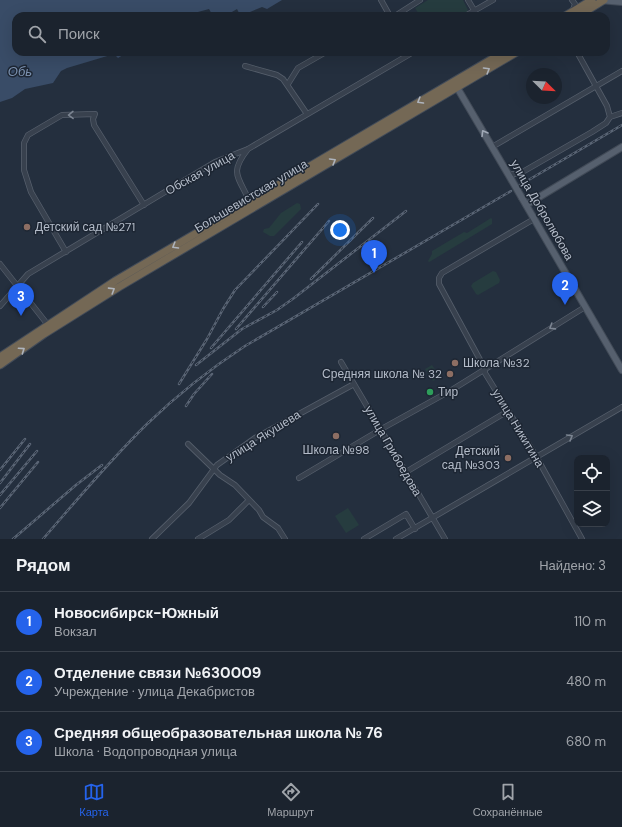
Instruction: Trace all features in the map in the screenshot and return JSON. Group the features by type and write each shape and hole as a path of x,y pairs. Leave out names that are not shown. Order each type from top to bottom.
{"highway":[{"path":"576,12 592,0"},
{"path":"578,12 602,0"},
{"name":"Большевистская улица","path":"0,365 61,323 119,287 455,84 498,56"},
{"name":"Большевистская улица","path":"0,357 115,281 455,84 509,56"}],"main road":[{"path":"602,0 622,2"},
{"name":"улица Добролюбова","path":"455,84 622,370"},
{"path":"526,205 622,147"}],"street":[{"path":"381,0 388,12"},
{"path":"401,12 420,0"},
{"path":"468,0 474,10"},
{"path":"471,12 492,0"},
{"path":"572,0 575,4 573,12"},
{"path":"288,84 298,68 319,56"},
{"name":"Обская улица","path":"0,306 28,274 215,162 248,149 405,56"},
{"path":"578,56 607,106 610,117"},
{"path":"245,66 281,77 288,84 307,114"},
{"path":"492,147 622,71"},
{"path":"510,177 519,174 592,132 606,123 610,117 622,113"},
{"path":"66,252 31,192 24,170 23,161 25,139 28,135 48,122 64,115 95,114 93,119 94,125 144,205"},
{"path":"248,149 238,162 236,168 237,174 250,202"},
{"name":"улица Никитина","path":"534,219 442,273 439,278 439,284 485,368 485,373 536,456 582,539"},
{"path":"0,264 48,325"},
{"path":"299,478 380,429 450,391 585,307"},
{"name":"улица Грибоедова","path":"341,362 445,539"},
{"name":"улица Якушева","path":"152,539 189,502 217,465 255,438 354,384"},
{"path":"396,539 622,407"},
{"path":"406,472 508,411"},
{"path":"188,444 220,475 235,485 259,510 263,517 278,528 285,539"},
{"path":"198,539 229,520 249,500"},
{"path":"364,539 406,514 415,528"}],"green space":[{"path":"428,0 463,0 468,10 467,12 418,12 415,8"},
{"path":"297,203 300,204 301,209 274,236 270,236 263,232 264,229 269,228 281,213"},
{"path":"491,218 492,224 431,261 428,261 432,251 464,232 467,233"},
{"path":"493,271 496,272 500,280 499,283 478,295 476,294 471,286 473,283"},
{"path":"432,365 440,377 433,381 425,369"},
{"path":"348,508 359,525 346,533 335,516"}],"water":[{"name":"Обь","path":"0,0 282,0 267,9 262,7 250,12 238,12 237,9 232,12 211,12 209,9 198,12 12,12 12,56 107,56 67,68 61,71 53,83 25,89 12,98 0,102"}],"railway":[{"path":"520,185 622,125"},
{"path":"43,539 94,480 147,424 170,403 219,364 245,346 511,191"},
{"path":"179,384 235,290 318,204"},
{"path":"196,365 242,329 277,310 294,298 406,211"},
{"path":"311,279 373,218"},
{"path":"236,329 329,221"},
{"path":"211,348 302,242"},
{"path":"263,307 277,292"},
{"path":"186,406 194,394 212,374"},
{"path":"0,470 25,439"},
{"path":"0,483 30,444"},
{"path":"0,495 37,451"},
{"path":"0,508 38,462"},
{"path":"13,539 76,485 102,465"}],"place":[{"name":"Детский сад №271","path":"27,227"},
{"name":"Новосибирск-Южный","path":"374,273"},
{"name":"Отделение связи №630009","path":"565,305"},
{"name":"Средняя общеобразовательная школа № 76","path":"21,316"},
{"name":"Школа №32","path":"455,363"},
{"name":"Средняя школа № 32","path":"450,374"},
{"name":"Тир","path":"430,392"},
{"name":"Школа №98","path":"336,436"},
{"name":"Детский сад №303","path":"508,458"}]}
